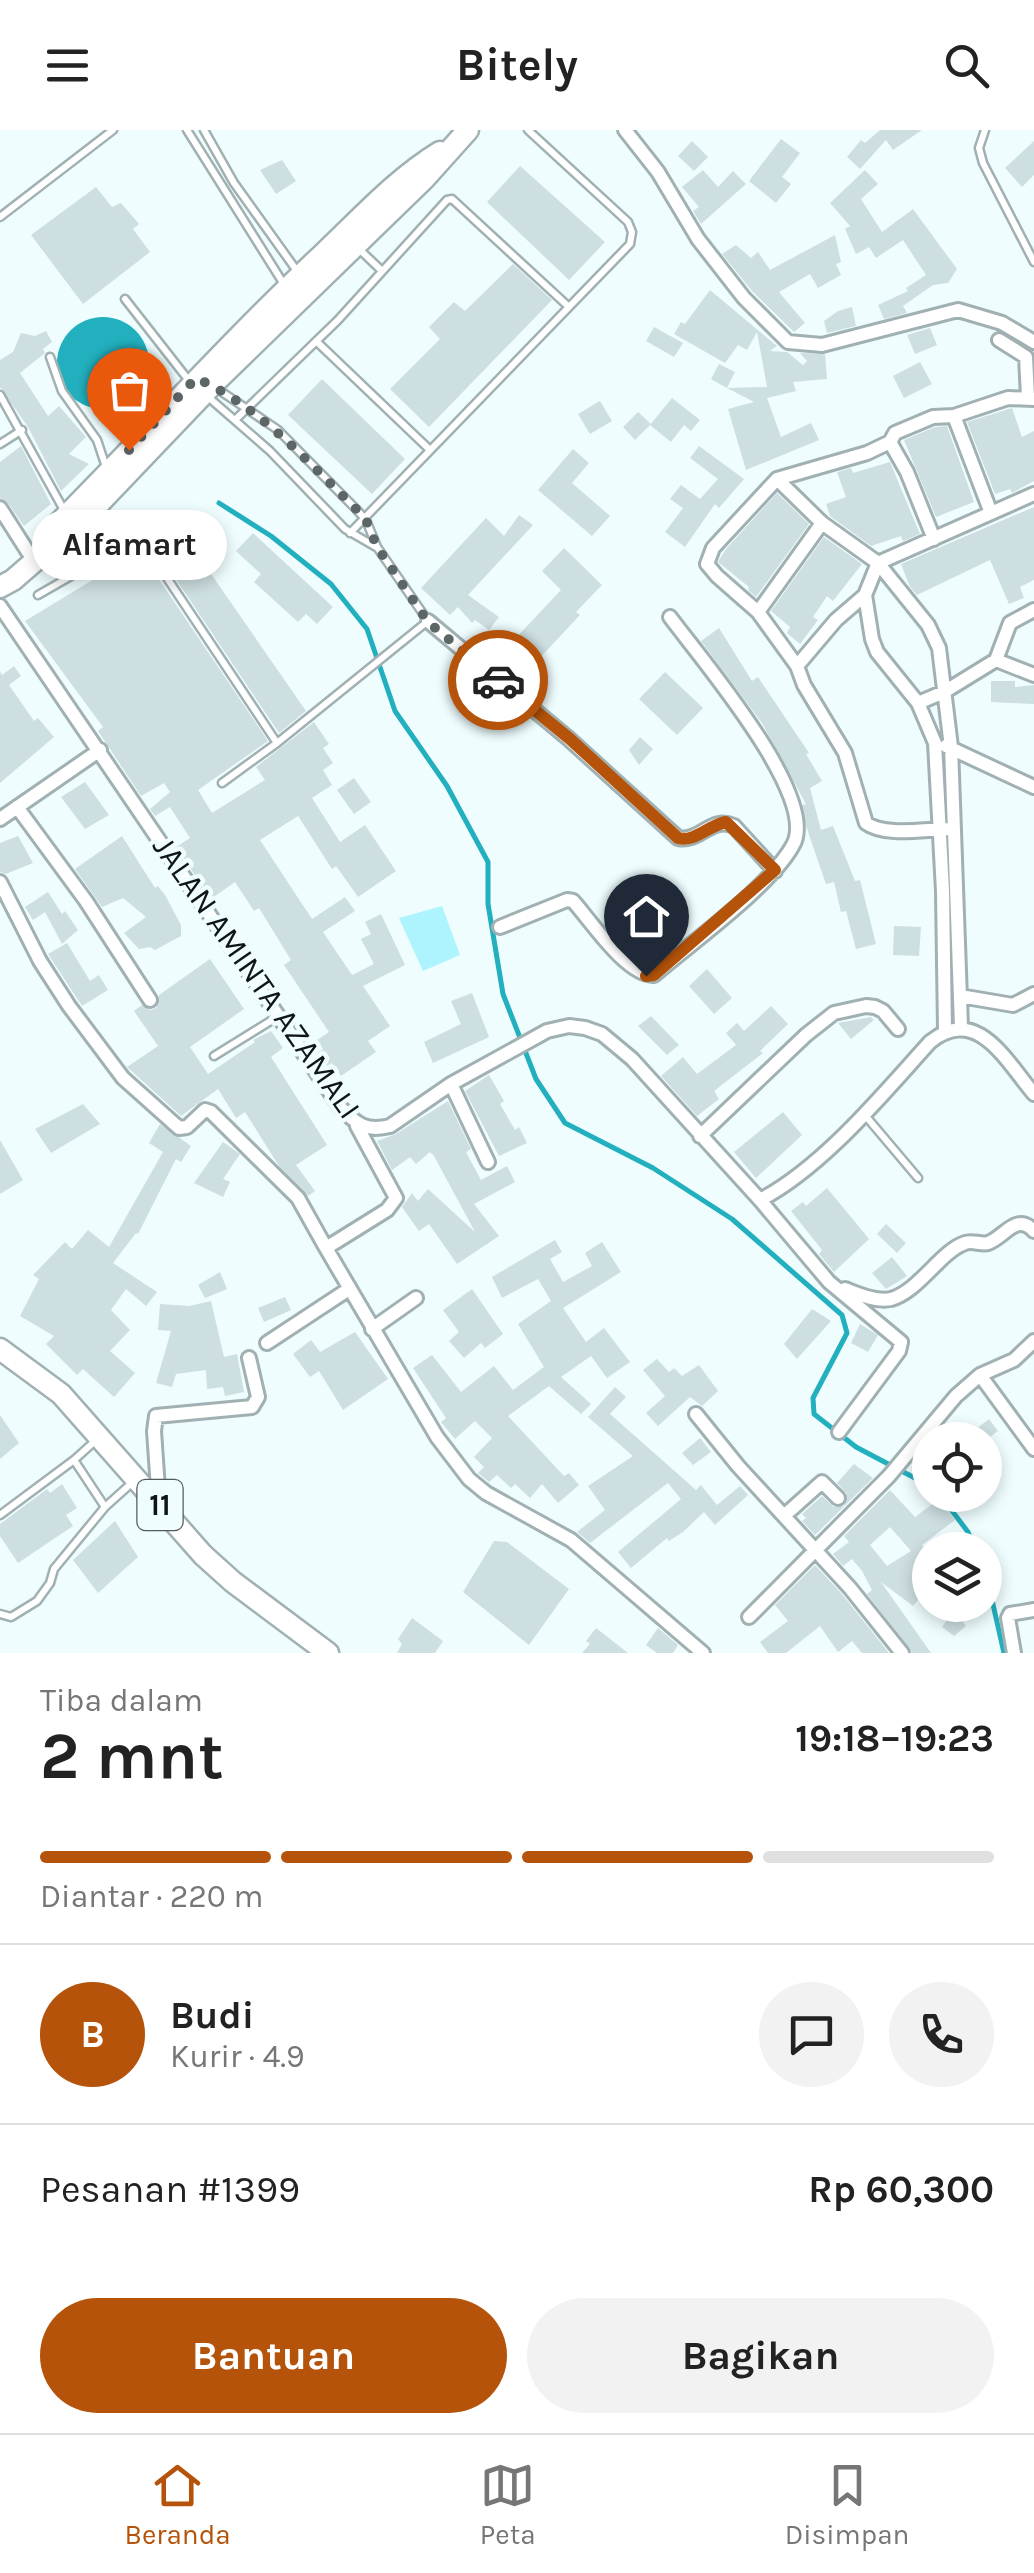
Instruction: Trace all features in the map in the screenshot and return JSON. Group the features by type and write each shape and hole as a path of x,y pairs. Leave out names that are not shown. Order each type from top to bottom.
{"highway":[{"path":"0,587 14,580 113,478 197,382 350,240 413,169 463,135"},
{"path":"0,579 28,552 71,521"},
{"name":"11","path":"2,1354 61,1394 203,1555 328,1653"}],"street":[{"path":"624,130 658,172 698,239 768,325 788,342 822,344 958,310 1002,323 1034,342"},
{"path":"947,829 886,830 871,828 866,823 845,753 796,666 758,612 707,564 713,548 776,478 830,466 890,442 895,432 933,417 954,416 1008,398 1031,398 1026,358 999,340"},
{"path":"954,416 991,513"},
{"path":"890,442 907,472 934,539"},
{"path":"776,478 822,523 878,563 935,636 950,747 944,952 946,1032"},
{"path":"796,666 864,595 878,563 1034,494"},
{"path":"0,508 28,552"},
{"path":"758,612 822,523"},
{"path":"864,595 867,622 877,652 918,703 935,743 959,952 960,1027"},
{"name":"JALAN AMINTA AZAMALI","path":"0,606 340,1107 357,1126 390,1126 451,1084 547,1030 569,1026 602,1034 641,1069 829,1282 899,1339 901,1345 839,1432"},
{"path":"918,703 996,660 1010,623 1034,610"},
{"path":"500,927 573,901 632,968 646,976 654,975 775,870 799,832 795,802 771,754 670,617"},
{"path":"428,622 570,739 678,838 690,839 714,824 726,822 775,870"},
{"path":"996,660 1034,674"},
{"path":"935,743 1034,786"},
{"path":"0,819 100,750"},
{"path":"17,807 86,900 150,1000"},
{"path":"0,882 40,961 123,1078 179,1128 205,1110 211,1112 298,1198 437,1437 469,1478 486,1494 571,1540 702,1653"},
{"path":"944,952 959,952"},
{"path":"960,996 1013,1004 1034,994"},
{"path":"700,1136 834,1012 875,1007 898,1028"},
{"path":"760,1200 782,1188 863,1113 930,1042 946,1032 960,1027 973,1030 1034,1094"},
{"path":"451,1084 488,1162"},
{"path":"326,1248 387,1210 396,1198 357,1126"},
{"path":"829,1282 858,1294 891,1298 965,1243 990,1242 1018,1224 1028,1225 1034,1231"},
{"path":"267,1343 350,1289"},
{"path":"372,1329 416,1298"},
{"path":"749,1618 889,1476 956,1396 980,1375 1014,1360 1034,1341"},
{"path":"159,1505 156,1416 252,1407 258,1397 249,1358"},
{"path":"980,1375 1034,1450"},
{"path":"696,1414 902,1653"},
{"path":"784,1515 822,1482 838,1498"},
{"path":"1014,1653 1008,1618 1010,1614 1034,1610"}],"lane":[{"path":"0,218 113,130"},
{"path":"187,130 299,289"},
{"path":"204,130 299,289"},
{"path":"350,533 630,244 632,232 628,222 528,130"},
{"path":"985,130 979,148 983,163 1034,262"},
{"path":"236,420 316,341 447,200 452,199 569,307"},
{"path":"350,240 382,271"},
{"path":"125,299 197,382 350,533 377,547"},
{"path":"316,341 430,450"},
{"path":"50,357 62,391 97,440 113,478"},
{"path":"197,382 247,408 278,430 366,520 377,547 428,622 222,783"},
{"path":"0,395 71,521 99,560"},
{"path":"0,444 22,430"},
{"path":"38,595 99,560 136,546 148,551 277,742"},
{"path":"214,1056 278,1016"},
{"path":"863,1113 918,1178"},
{"path":"0,1515 100,1436"},
{"path":"74,1460 104,1507"},
{"path":"0,1614 11,1617 36,1601 50,1583 54,1569 104,1507 138,1478"}],"shaded area":[{"path":"103,317 121,320 136,330 146,345 146,381 136,396 121,406 103,409 85,406 70,396 60,381 57,363 60,345 70,330 85,320"},
{"path":"442,906 460,955 423,971 399,918"}],"building":[{"path":"880,130 922,130 893,150 886,140 860,169 847,157 861,140 865,143"},
{"path":"781,139 800,153 782,177 791,184 776,203 749,181"},
{"path":"692,141 708,157 694,171 678,156"},
{"path":"1034,141 1034,175 1022,187 1005,168"},
{"path":"282,160 296,181 276,194 260,170"},
{"path":"520,166 605,242 569,280 487,202"},
{"path":"703,170 718,187 733,171 746,184 701,224 693,211 699,207 682,187"},
{"path":"865,170 878,184 861,199 882,232 913,209 957,269 948,283 933,285 903,306 907,313 884,319 878,305 908,291 906,288 926,275 903,240 876,258 869,247 856,254 845,229 850,226 830,203"},
{"path":"96,187 112,207 121,203 139,224 133,229 150,252 83,304 31,235"},
{"path":"835,235 841,262 836,264 841,275 818,288 810,274 779,292 805,323 794,332 752,291 722,254 736,245 751,258 758,252 770,270"},
{"path":"513,264 552,300 429,427 390,389 440,339 429,327 454,302 465,311"},
{"path":"710,290 777,346 770,351 787,352 803,365 807,361 800,353 825,354 827,379 793,382 796,391 767,398 781,437 811,423 819,440 746,470 728,409 754,402 727,388 767,387 757,332 747,350 738,345 725,363 674,334"},
{"path":"852,307 856,326 827,333 824,321"},
{"path":"654,327 683,343 674,357 646,341"},
{"path":"930,328 937,345 915,354 907,335"},
{"path":"46,331 52,342 43,349 45,353 20,373 48,416 59,406 86,437 69,454 89,464 61,491 28,427 0,387 0,360 13,352 21,333 35,336"},
{"path":"920,362 932,384 904,398 893,376"},
{"path":"719,364 735,372 727,388 711,379"},
{"path":"322,379 405,459 372,494 288,415"},
{"path":"672,398 700,420 691,431 684,425 671,442 650,425"},
{"path":"600,401 612,421 590,434 578,414"},
{"path":"1012,408 1022,437 1034,431 1034,481 1012,493 1010,489 995,494 967,422"},
{"path":"638,412 651,424 635,440 623,427"},
{"path":"947,426 974,502 936,517 904,440"},
{"path":"21,446 51,504 24,526 0,498 0,462"},
{"path":"699,446 744,479 719,508 715,504 685,547 665,532 683,508 670,499 681,485 700,499 718,479 690,458"},
{"path":"573,449 589,463 572,483 610,516 592,536 538,490"},
{"path":"890,462 920,534 871,546 830,516 826,504 846,497 837,472 851,468 853,473"},
{"path":"777,493 809,524 756,597 718,562"},
{"path":"1034,507 1034,580 1020,587 1024,598 1009,604 990,560 917,595 910,587 901,564"},
{"path":"519,515 533,525 468,595 499,617 489,630 475,620 472,623 458,607 450,615 421,588 486,518 504,536"},
{"path":"182,532 306,711 279,733 157,551"},
{"path":"253,533 333,607 317,624 306,614 298,622 254,582 261,574 236,551"},
{"path":"824,537 862,564 833,601 827,596 813,617 818,620 800,644 787,633 790,627 771,611"},
{"path":"564,548 602,585 536,662 544,666 527,684 498,657 561,590 542,571"},
{"path":"137,553 144,557 268,741 198,790 212,813 265,780 256,767 314,722 329,744 323,748 333,763 323,770 332,785 312,798 340,842 365,825 396,871 358,897 336,866 332,869 298,816 260,840 312,919 345,897 355,911 323,932 352,975 374,964 361,939 371,934 365,922 381,914 405,965 363,986 390,1026 368,1041 376,1052 341,1076 332,1063 325,1067 316,1054 323,1049 317,1040 329,1032 284,965 291,960 259,908 254,911 235,882 211,899 176,847 190,838 170,807 155,816 150,809 170,792 164,783 141,796 98,731 103,727 25,621"},
{"path":"719,628 752,681 758,677 809,753 806,754 822,781 810,788 821,830 833,826 855,881 860,880 876,944 856,949 834,882 826,884 819,864 806,826 802,805 806,804 762,723 701,641"},
{"path":"14,666 21,676 9,685 34,721 38,718 54,737 0,783 0,671 2,675"},
{"path":"665,672 703,708 677,735 639,699"},
{"path":"991,681 1015,681 1015,687 1034,685 1034,704 991,702"},
{"path":"640,737 653,749 639,765 629,750"},
{"path":"354,778 371,802 354,814 337,790"},
{"path":"85,782 109,815 85,829 61,797"},
{"path":"18,836 33,863 6,874 0,872 0,843"},
{"path":"122,836 155,888 158,886 165,895 181,925 181,936 155,950 139,949 124,933 146,917 123,898 102,907 75,869"},
{"path":"48,892 78,930 62,944 45,912 33,920 25,907"},
{"path":"894,926 921,927 919,956 893,955"},
{"path":"67,943 90,981 99,975 108,990 82,1006 48,954"},
{"path":"210,959 244,1009 190,1047 208,1074 271,1031 283,1048 271,1057 327,1145 296,1165 315,1191 308,1196 279,1166 245,1112 236,1118 218,1089 181,1116 127,1067 158,1046 134,1011 142,1005 150,1010 156,1008 159,995"},
{"path":"707,969 732,998 714,1014 689,986"},
{"path":"472,993 489,1037 433,1063 424,1042 461,1024 451,1001"},
{"path":"771,1006 788,1024 760,1051 763,1053 714,1091 719,1099 697,1116 661,1076 683,1057 697,1074 736,1045 726,1033 737,1023 744,1031"},
{"path":"651,1016 679,1045 667,1055 638,1026"},
{"path":"871,1017 874,1020 851,1039 838,1023"},
{"path":"489,1075 504,1101 500,1104 527,1143 499,1156 465,1091"},
{"path":"448,1101 471,1149 466,1152 481,1180 507,1166 515,1182 474,1204 499,1236 457,1264 429,1224 419,1231 402,1207 412,1193 418,1201 428,1189 475,1232 434,1156 430,1152 416,1164 410,1157 392,1170 377,1141 396,1134"},
{"path":"83,1104 100,1124 51,1153 35,1129"},
{"path":"783,1112 802,1135 756,1178 734,1152"},
{"path":"160,1124 191,1146 181,1162 176,1159 138,1234 113,1263 157,1292 146,1306 126,1289 111,1310 130,1330 110,1351 135,1373 114,1397 83,1369 77,1375 46,1344 54,1336 20,1316 39,1279 33,1275 65,1242 72,1249 88,1230 109,1247 163,1152 149,1143"},
{"path":"0,1140 23,1180 0,1194"},
{"path":"223,1142 240,1154 223,1179 230,1182 223,1197 194,1183"},
{"path":"827,1188 869,1239 834,1272 791,1211 803,1202 806,1206"},
{"path":"886,1224 906,1243 897,1253 877,1234"},
{"path":"555,1240 562,1252 550,1259 563,1282 592,1266 585,1253 602,1242 621,1272 563,1308 586,1342 604,1328 630,1362 607,1378 591,1356 561,1377 591,1404 581,1414 549,1386 508,1416 564,1476 569,1473 579,1485 558,1503 542,1484 530,1498 497,1475 489,1482 478,1473 484,1467 474,1457 492,1438 475,1421 455,1439 441,1422 446,1418 413,1368 432,1355 461,1392 494,1366 513,1390 544,1367 518,1324 551,1301 538,1279 502,1298 492,1277"},
{"path":"892,1257 907,1276 886,1289 872,1273"},
{"path":"220,1272 227,1289 205,1298 198,1285"},
{"path":"472,1289 503,1334 485,1348 481,1343 464,1358 449,1341 459,1332 443,1310"},
{"path":"285,1297 291,1310 264,1322 258,1308"},
{"path":"211,1301 224,1357 237,1354 244,1392 225,1396 223,1387 207,1389 206,1370 176,1374 172,1387 156,1383 171,1331 158,1330 160,1304 189,1306"},
{"path":"812,1309 831,1321 797,1359 784,1344"},
{"path":"860,1324 878,1335 868,1352 851,1343"},
{"path":"355,1332 388,1379 343,1410 319,1371 310,1377 293,1354 311,1340 320,1352"},
{"path":"657,1359 669,1372 674,1368 682,1376 699,1365 718,1391 702,1406 690,1397 658,1426 646,1413 665,1396 643,1370"},
{"path":"615,1387 626,1397 610,1414 696,1490 701,1485 717,1505 740,1486 748,1495 715,1525 704,1512 683,1532 669,1541 667,1538 631,1568 618,1552 681,1499 668,1483 590,1543 577,1532 605,1510 588,1486 633,1456 588,1417"},
{"path":"0,1415 19,1443 0,1459"},
{"path":"700,1438 711,1452 693,1465 682,1453"},
{"path":"854,1464 873,1478 815,1535 802,1521 806,1518 802,1514 822,1496 834,1507 844,1506 847,1494 837,1483"},
{"path":"62,1484 77,1508 66,1515 73,1526 18,1563 0,1536 0,1524 47,1489 50,1493"},
{"path":"890,1490 915,1517 922,1512 949,1512 955,1520 939,1532 912,1532 912,1605 881,1582 931,1653 912,1653 867,1594 872,1590 862,1571 852,1559 843,1566 833,1554 849,1542 844,1536","holes":["890,1527 911,1551 887,1566 870,1545"]},
{"path":"115,1521 138,1557 98,1593 73,1560"},
{"path":"494,1541 507,1542 569,1589 529,1645 463,1592"},
{"path":"815,1565 889,1653 862,1653 852,1641 838,1652 820,1626 786,1653 768,1653 760,1642 788,1621 775,1605"},
{"path":"412,1618 443,1641 435,1653 397,1653 402,1644 398,1639"},
{"path":"946,1622 963,1622 966,1626 954,1636 942,1627"},
{"path":"596,1628 628,1653 582,1653"},
{"path":"658,1628 678,1645 673,1653 657,1653 646,1645"}],"waterway":[{"path":"219,503 271,536 331,584 367,629 395,711 447,786 488,862 488,904 503,994 536,1079 565,1123 653,1168 732,1219 842,1315 847,1333 813,1398 814,1414 856,1447 912,1477"},
{"path":"953,1512 968,1532"},
{"path":"997,1622 1004,1653"}],"way so far":[{"path":"129,450 196,378 212,385 278,430 356,509 428,622 498,680"}],"place":[{"name":"Alfamart","path":"129,450"}],"route":[{"path":"498,680 570,739 678,838 690,839 714,824 726,822 775,870 654,975 646,976"}]}
